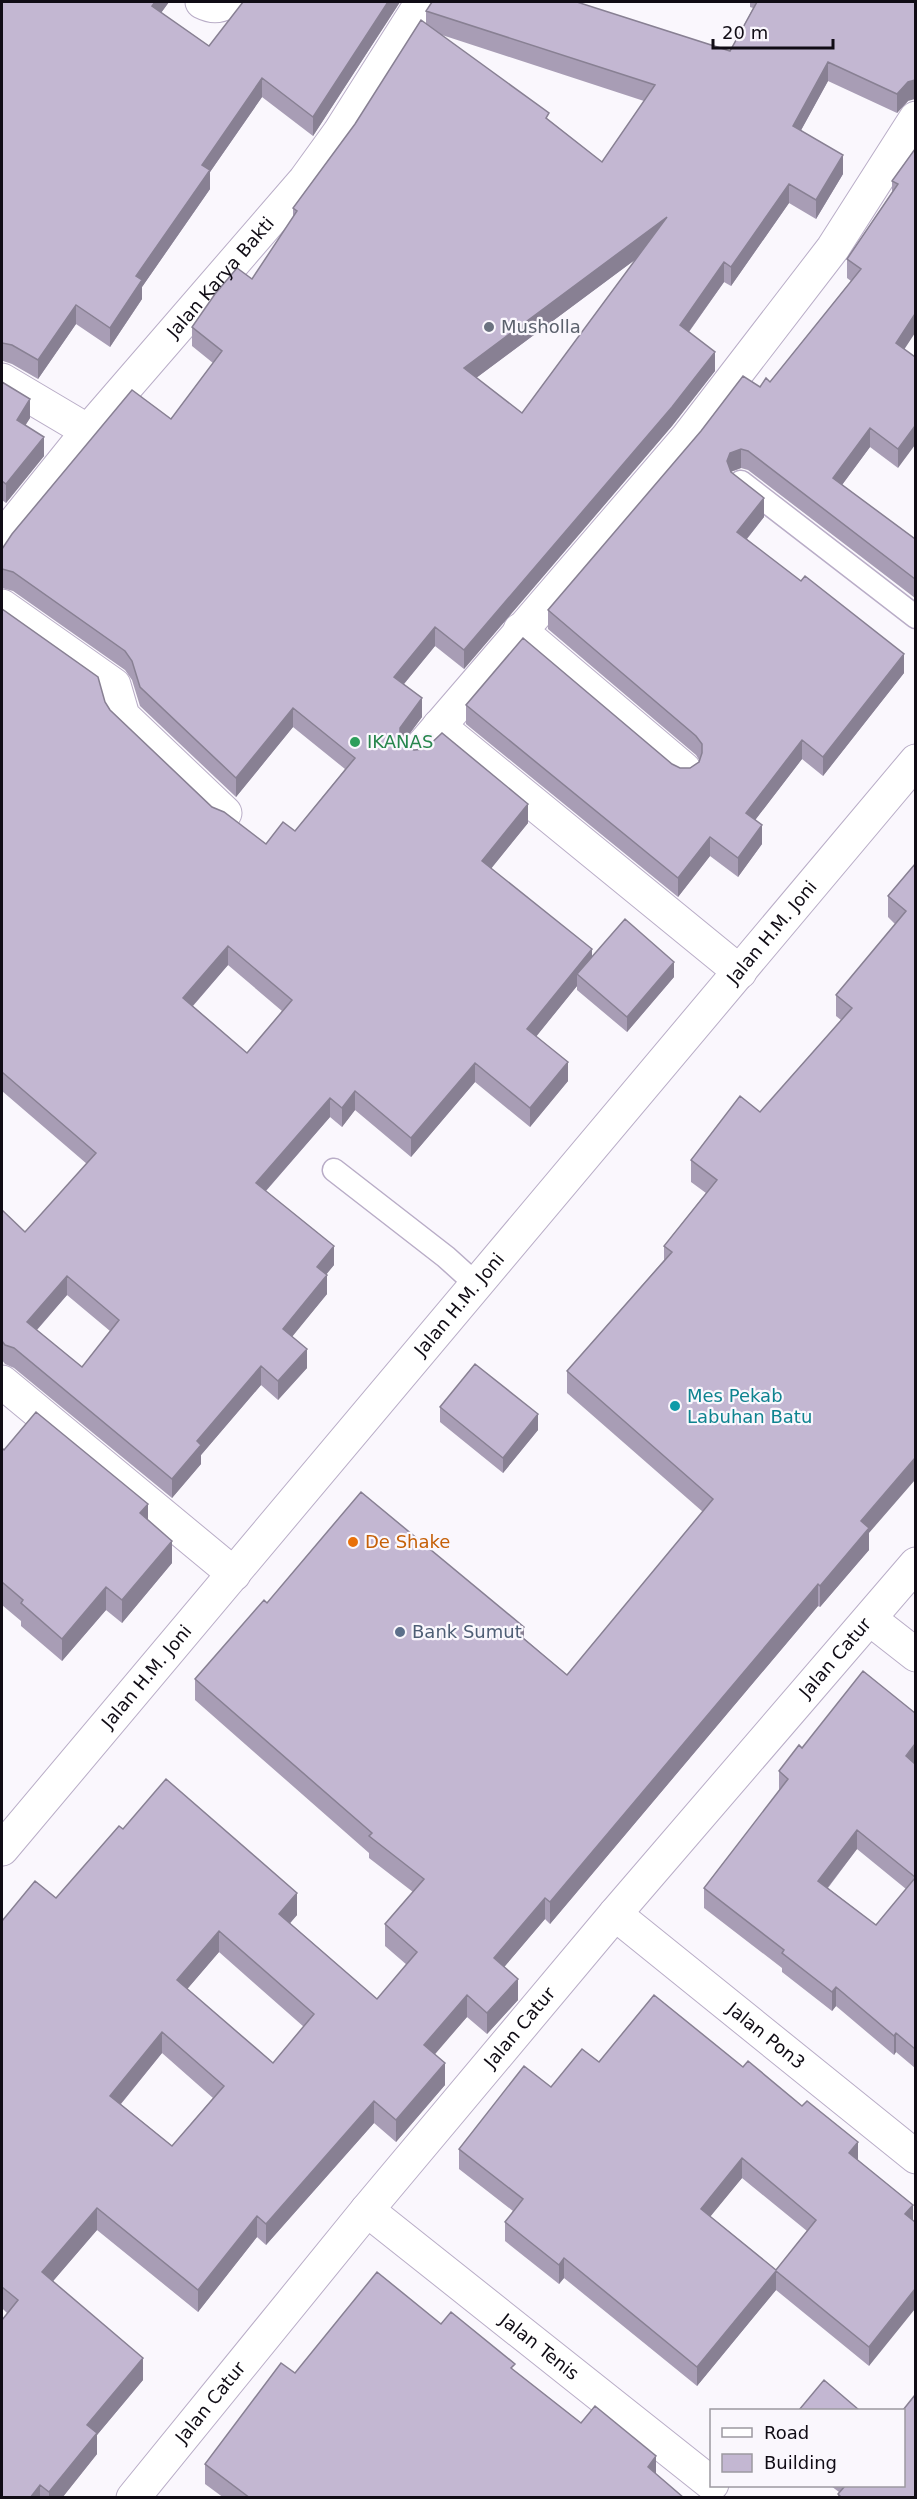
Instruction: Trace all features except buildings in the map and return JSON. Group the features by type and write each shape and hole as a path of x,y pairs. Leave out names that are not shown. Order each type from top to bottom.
{"street":[{"path":"202,2 210,6 228,2"},
{"name":"Jalan Karya Bakti","path":"2,538 88,431 305,180 345,123 422,2"},
{"path":"418,751 687,438 833,248 915,118"},
{"path":"2,380 88,431"},
{"path":"2,606 114,685 123,716 225,813"},
{"path":"520,630 684,769"},
{"path":"439,726 740,972"},
{"name":"Jalan H.M. Joni","path":"2,1849 915,761"},
{"path":"2,1382 234,1574"},
{"name":"Jalan Catur","path":"133,2498 367,2210 615,1914 915,1564"},
{"path":"870,1619 915,1655"},
{"name":"Jalan Pon3","path":"615,1914 915,2157"},
{"name":"Jalan Tenis","path":"367,2210 710,2483"},
{"name":"Jalan Tenis","path":"714,2487 728,2498"}],"lane":[{"path":"740,481 915,617"},
{"path":"334,1170 447,1257 477,1285"}],"place":[{"name":"Musholla","path":"489,327"},
{"name":"IKANAS","path":"355,742"},
{"name":"Mes Pekab Labuhan Batu","path":"675,1406"},
{"name":"De Shake","path":"353,1542"},
{"name":"Bank Sumut","path":"400,1632"}]}
